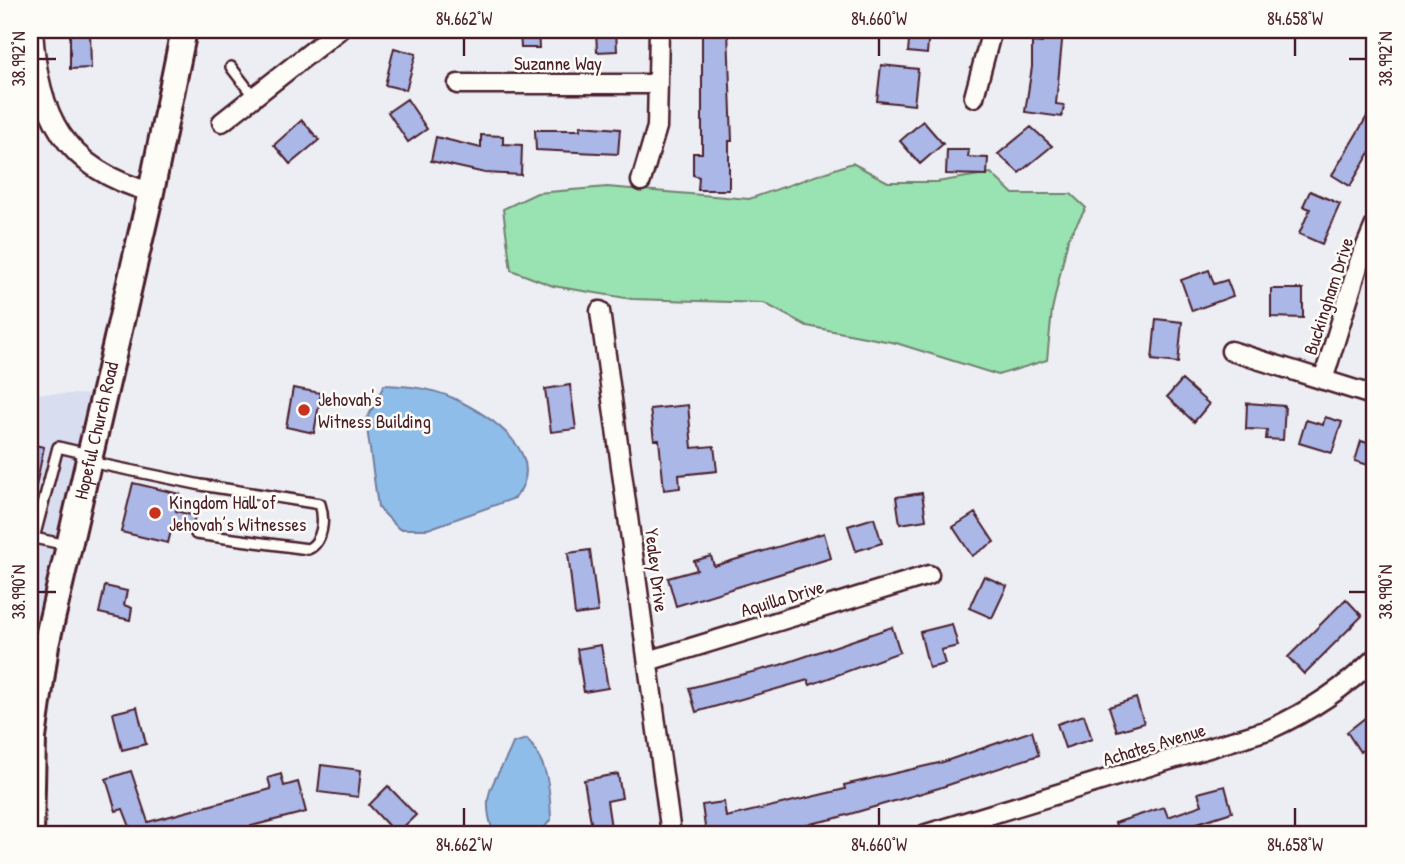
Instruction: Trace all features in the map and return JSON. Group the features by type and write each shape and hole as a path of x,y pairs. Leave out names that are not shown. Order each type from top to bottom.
{"main road":[{"name":"Hopeful Church Road","path":"31,834 38,694 68,545 151,192 184,30"}],"street":[{"path":"33,30 42,98 62,135 101,173 117,183 151,192"},
{"path":"222,122 339,30"},
{"path":"640,181 657,127 659,30"},
{"path":"974,97 992,30"},
{"name":"Suzanne Way","path":"458,84 658,84"},
{"name":"Buckingham Drive","path":"1323,380 1360,260 1375,225"},
{"name":"Yealey Drive","path":"600,311 671,834"},
{"path":"1231,351 1375,396"},
{"name":"Aquilla Drive","path":"648,661 929,575"},
{"name":"Achates Avenue","path":"926,834 1268,730 1301,715 1332,695 1375,658"}],"lane":[{"path":"231,67 254,97"},
{"path":"68,545 34,538 58,447 89,458 201,485 320,504 322,511 320,536 317,544 308,549 196,534"}],"shaded area":[{"path":"30,393 104,395 44,659 30,655"}],"green space":[{"path":"852,163 888,182 937,182 991,173 1013,194 1071,194 1086,208 1068,239 1052,310 1047,360 998,375 896,343 807,326 764,303 632,299 553,286 511,270 503,209 537,193 607,187 749,199"}],"water":[{"path":"384,385 419,388 445,395 467,405 498,426 521,452 526,466 524,482 515,498 428,529 399,529 378,507 366,421"},
{"path":"527,739 544,767 551,819 541,832 494,834 488,806 492,786 513,743"}],"building":[{"path":"90,30 91,68 70,69 70,31"},
{"path":"520,30 538,30 539,48 521,48"},
{"path":"596,30 616,30 617,51 597,52"},
{"path":"702,30 728,30 732,141 729,141 729,190 698,190 699,177 693,175 693,153 702,153"},
{"path":"910,30 929,30 927,54 908,52"},
{"path":"1043,30 1063,31 1056,104 1064,105 1062,117 1025,112 1032,67 1032,42 1042,43"},
{"path":"394,48 416,54 406,90 385,85"},
{"path":"881,65 918,69 914,105 877,101"},
{"path":"407,99 427,129 408,142 388,112"},
{"path":"1375,103 1375,144 1350,186 1332,175"},
{"path":"302,120 319,140 290,164 274,145"},
{"path":"923,121 943,144 920,164 900,141"},
{"path":"580,126 620,129 618,154 536,150 535,130 580,130"},
{"path":"1031,127 1052,146 1019,173 998,154"},
{"path":"481,135 503,136 503,144 522,145 521,175 485,173 431,161 436,137 481,148"},
{"path":"947,150 969,150 968,157 988,158 987,175 946,174"},
{"path":"1310,191 1340,204 1322,244 1299,234 1310,209 1303,206"},
{"path":"1209,270 1214,284 1227,280 1233,296 1192,311 1181,280"},
{"path":"1271,289 1303,289 1303,318 1271,317"},
{"path":"1156,319 1182,322 1178,363 1152,360"},
{"path":"1182,380 1209,404 1194,422 1167,397"},
{"path":"570,385 576,429 551,432 545,389"},
{"name":"Jehovah's Witness Building","path":"293,388 321,393 314,433 286,427"},
{"path":"1247,403 1285,406 1283,440 1266,439 1267,430 1246,429"},
{"path":"688,405 692,448 714,446 717,471 679,475 680,488 664,490 659,440 654,440 650,409"},
{"path":"1325,417 1342,422 1332,453 1299,443 1306,420 1323,425"},
{"path":"1361,441 1375,445 1375,467 1355,461"},
{"path":"30,444 44,447 36,486 30,486"},
{"name":"Kingdom Hall of Jehovah’s Witnesses","path":"133,483 180,494 176,511 195,516 190,531 172,527 168,543 121,532"},
{"path":"922,493 926,520 900,524 896,497"},
{"path":"975,513 994,542 972,556 953,527"},
{"path":"874,518 882,543 856,551 848,526"},
{"path":"824,533 831,558 676,606 668,578 697,570 694,561 711,556 714,566"},
{"path":"590,550 598,612 575,615 568,553"},
{"path":"984,576 1007,586 992,618 969,608"},
{"path":"105,586 127,591 124,605 132,608 130,620 99,613"},
{"path":"1346,599 1362,616 1304,674 1288,657"},
{"path":"952,624 958,646 941,650 945,664 929,668 920,632"},
{"path":"892,627 900,652 810,685 808,680 696,712 689,688 780,665"},
{"path":"601,645 608,688 584,692 577,649"},
{"path":"1136,698 1144,723 1117,731 1109,707"},
{"path":"137,707 146,744 122,750 113,713"},
{"path":"1375,710 1375,740 1360,752 1347,732"},
{"path":"1084,715 1092,739 1065,748 1057,724"},
{"path":"1032,731 1039,755 939,788 833,819 761,834 706,834 702,805 724,802 726,817 943,762"},
{"path":"321,765 361,770 358,797 318,792"},
{"path":"131,771 148,822 271,789 268,778 281,774 284,786 298,782 306,812 220,834 206,834 204,826 176,834 118,834 118,831 130,827 123,809 116,811 106,779"},
{"path":"618,774 622,798 607,801 612,834 593,834 584,780"},
{"path":"388,786 416,815 396,834 369,805"},
{"path":"1225,786 1232,812 1188,826 1191,834 1119,834 1115,823 1164,807 1168,817 1202,805 1198,793"}],"place":[{"name":"Jehovah's Witness Building","path":"304,410"},
{"name":"Kingdom Hall of Jehovah’s Witnesses","path":"155,513"}]}
